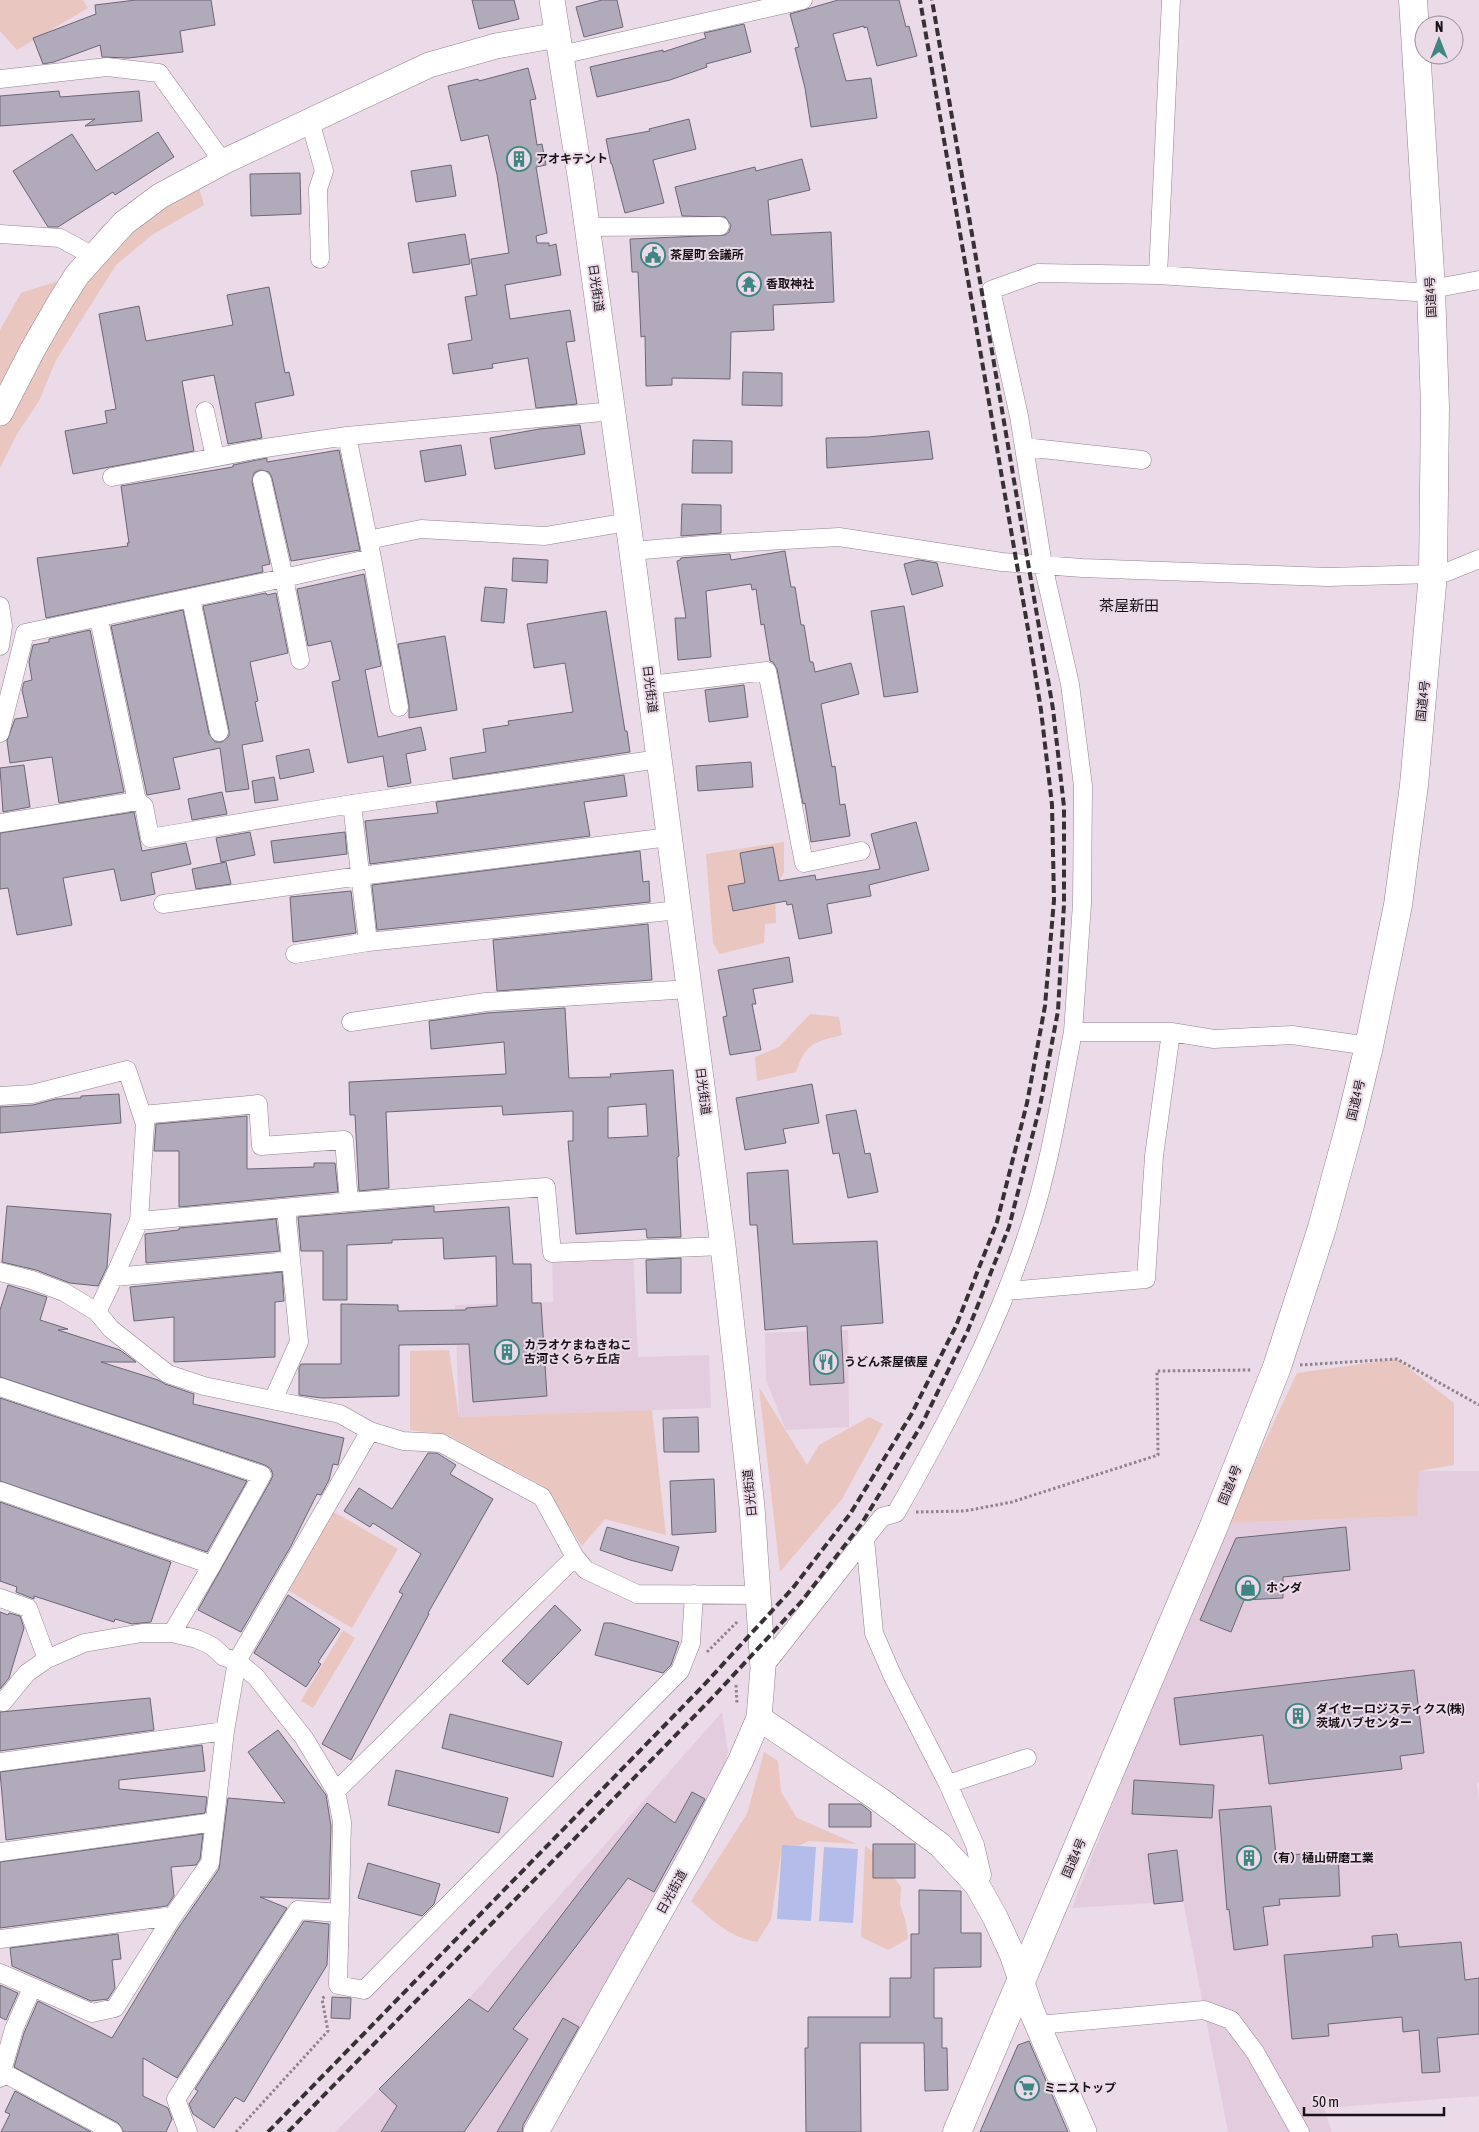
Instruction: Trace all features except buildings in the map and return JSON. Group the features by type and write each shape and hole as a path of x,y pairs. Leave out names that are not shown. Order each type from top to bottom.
{"highway":[{"name":"国道4号","path":"957,2132 1214,1526 1277,1367 1322,1228 1369,1046 1398,905 1424,691 1433,574 1436,407 1431,289 1413,0"}],"main road":[{"name":"日光街道","path":"536,2132 693,1853 740,1762 759,1718 763,1668 752,1507 723,1246 613,411 552,0"},
{"path":"0,413 60,302 93,256 124,223 160,196 224,162 429,65 496,46 560,45"},
{"path":"759,1718 880,1800 940,1845 977,1885 995,1917 1012,1954 1038,2025 1084,2132"}],"street":[{"path":"560,45 802,0"},
{"path":"1158,275 1171,0"},
{"path":"0,79 107,67 159,72 224,162"},
{"path":"310,121 324,171 318,189 320,259"},
{"path":"587,228 720,226"},
{"path":"0,234 60,238 93,256"},
{"path":"763,1668 882,1517 896,1513 934,1447 987,1337 1007,1291 1030,1227 1053,1136 1073,1032 1082,904 1083,786 1070,684 1043,565 1019,416 991,290 1038,273 1158,275 1416,292 1479,280"},
{"path":"205,411 215,457"},
{"path":"112,477 215,457 347,436 613,411"},
{"path":"347,436 372,558 399,707"},
{"path":"1024,447 1142,460"},
{"path":"262,480 300,660"},
{"path":"368,540 421,529 545,536 628,522"},
{"path":"632,551 839,537 1002,562 1328,577 1433,574 1447,572 1474,563 1479,559"},
{"path":"0,733 25,633 99,619 372,558"},
{"path":"190,599 220,732"},
{"path":"0,606 3,626 0,646"},
{"path":"99,619 137,801 144,806 150,838 352,804 659,758"},
{"path":"650,685 767,671 804,863 861,850"},
{"path":"0,823 137,801"},
{"path":"352,804 368,942"},
{"path":"163,904 360,876 669,837"},
{"path":"295,954 368,942 679,910"},
{"path":"351,1022 486,1002 690,989"},
{"path":"1073,1032 1171,1032 1214,1039 1292,1036 1369,1046"},
{"path":"1007,1291 1146,1279 1154,1156 1171,1032"},
{"path":"0,1096 32,1094 128,1070 145,1124 139,1221 97,1312"},
{"path":"142,1115 258,1104 261,1146 344,1140 349,1202"},
{"path":"139,1221 546,1187 552,1253 723,1246"},
{"path":"273,1400 299,1342 286,1208"},
{"path":"114,1278 290,1261"},
{"path":"0,1272 32,1280 64,1292 97,1312 111,1329 168,1374 204,1386 340,1414 370,1431 403,1441 441,1443 542,1497 576,1557 586,1570 637,1594 759,1595"},
{"path":"0,1387 262,1474 172,1633"},
{"path":"0,1973 92,2013 115,2008 210,1863 225,1731 237,1661 370,1431"},
{"path":"0,1491 212,1565"},
{"path":"865,1539 874,1633 893,1678 948,1784 975,1845 982,1875 977,1885"},
{"path":"336,1792 576,1557"},
{"path":"0,1701 3,1702 27,1673 47,1659 84,1643 142,1632 172,1633 197,1639 212,1646 224,1657 237,1661 256,1678 304,1738 336,1792 342,1822 338,1985 364,1990 680,1671 691,1643 694,1594"},
{"path":"0,1598 28,1608 47,1659"},
{"path":"0,1762 225,1731"},
{"path":"948,1784 1028,1758"},
{"path":"0,1852 214,1822"},
{"path":"188,2132 176,2100 298,1910 340,1913"},
{"path":"0,1940 174,1916"},
{"path":"32,1988 14,2029 1,2075 114,2132"},
{"path":"1038,2025 1204,2010 1231,2020 1255,2052 1300,2132"}],"path":[{"path":"896,1513 965,1511 1012,1502 1158,1455 1157,1371 1277,1367 1397,1359 1479,1405"},
{"path":"703,1656 742,1616"},
{"path":"236,2132 328,2031 322,1999 338,1985"}],"shaded area":[{"path":"0,0 83,0 88,8 17,50 0,31"},
{"path":"199,187 204,205 152,235 116,265 56,360 39,401 17,434 0,468 0,330 21,293 58,281 103,225"},
{"path":"784,842 784,872 775,889 776,923 765,924 764,943 720,954 713,943 706,854"},
{"path":"810,1014 839,1017 842,1035 812,1045 803,1055 796,1072 757,1081 755,1057 779,1047"},
{"path":"633,1250 638,1357 709,1355 711,1408 459,1417 455,1305 553,1302 552,1253"},
{"path":"848,1330 849,1427 786,1430 766,1380 765,1333"},
{"path":"449,1350 459,1417 652,1410 666,1535 605,1519 582,1546 543,1486 448,1435 410,1430 410,1351"},
{"path":"1397,1359 1454,1403 1454,1465 1419,1471 1417,1516 1227,1523 1297,1373"},
{"path":"759,1387 807,1465 819,1445 869,1417 883,1424 842,1499 780,1572"},
{"path":"1419,1471 1479,1471 1479,1782 1477,1783 1479,1803 1479,2096 1324,2108 1332,2132 1228,2132 1183,1901 1072,1908 1160,1682 1227,1523 1416,1516"},
{"path":"332,1511 398,1549 352,1628 286,1589"},
{"path":"343,1630 355,1638 313,1708 301,1701"},
{"path":"722,1712 728,1752 712,1817 526,2132 335,2132 456,2013"},
{"path":"764,1752 778,1761 781,1792 797,1818 857,1844 809,1841 781,1854 771,1920 757,1942 729,1932 691,1901 747,1814"},
{"path":"865,1846 879,1856 901,1887 900,1904 906,1923 908,1939 888,1950 861,1937"}],"water":[{"path":"782,1845 816,1847 811,1921 777,1919"},
{"path":"824,1847 858,1849 853,1923 819,1921"}],"railway":[{"path":"268,2132 703,1686 792,1589 850,1514 911,1415 956,1326 997,1222 1027,1103 1045,1006 1054,900 1052,805 1041,710 1029,635 920,0"},
{"path":"288,2132 714,1696 801,1602 862,1523 922,1424 968,1330 1009,1227 1040,1106 1058,1011 1064,904 1064,807 1053,709 932,0"}],"place":[{"name":"アオキテント","path":"519,159"},
{"name":"茶屋町 会議所","path":"653,255"},
{"name":"香取神社","path":"749,284"},
{"name":"カラオケまねきねこ 古河さくらヶ丘店","path":"507,1352"},
{"name":"うどん茶屋俵屋","path":"826,1362"},
{"name":"ホンダ","path":"1248,1588"},
{"name":"ダイセーロジスティクス(株) 茨城ハブセンター","path":"1298,1716"},
{"name":"（有）樋山研磨工業","path":"1249,1858"},
{"name":"ミニストップ","path":"1027,2088"}],"district":[{"name":"茶屋新田","path":"1129,606"}]}
